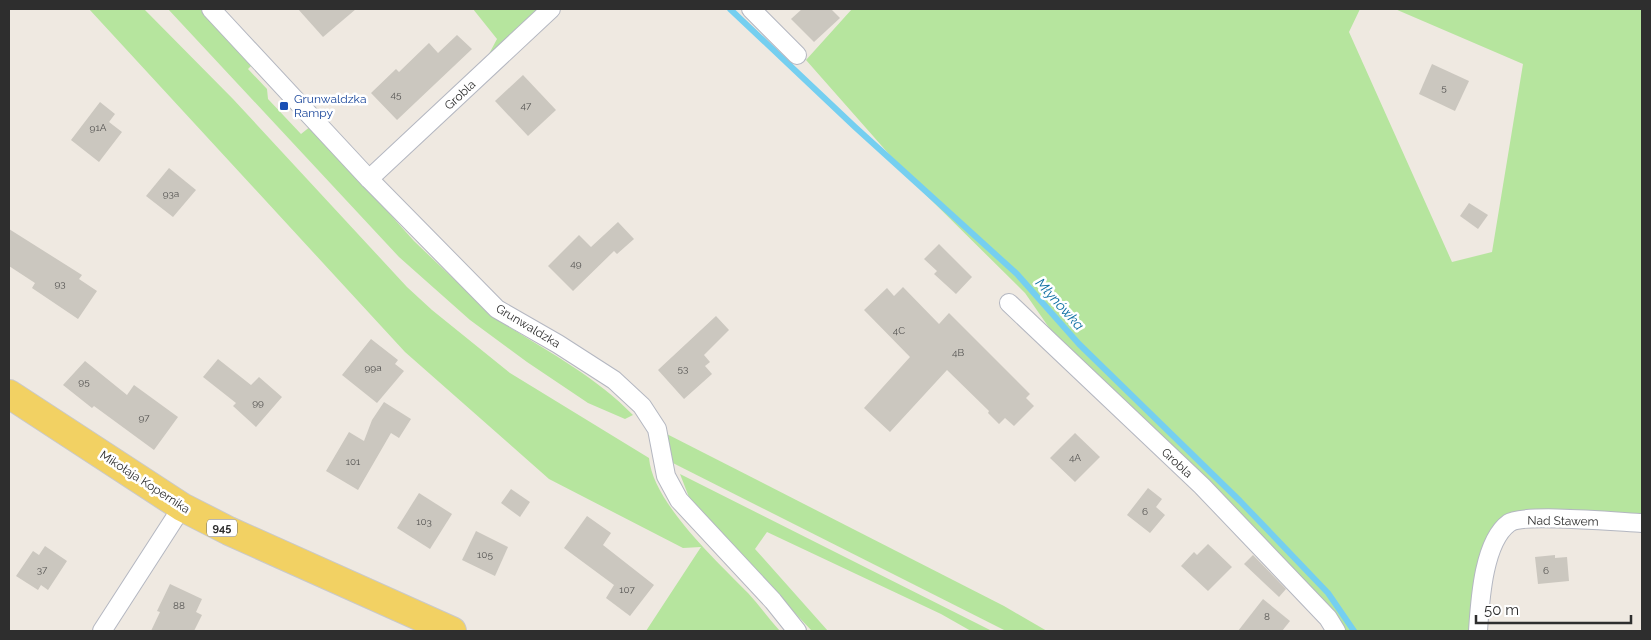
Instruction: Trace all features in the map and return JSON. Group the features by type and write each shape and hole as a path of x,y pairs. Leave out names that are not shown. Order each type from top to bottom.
{"main road":[{"name":"Mikołaja Kopernika","path":"9,394 182,508 220,527 452,631"}],"street":[{"name":"Grunwaldzka","path":"211,9 369,179 497,309 558,344 614,380 642,406 657,429 666,476 679,500 773,601 797,631"},
{"name":"Grobla","path":"369,179 551,9"},
{"path":"751,9 797,54"},
{"name":"Grobla","path":"1010,303 1202,486 1328,618 1336,631"},
{"path":"102,631 182,508"},
{"name":"Nad Stawem","path":"1478,631 1484,579 1492,548 1496,537 1510,522 1530,518 1642,523"}],"green space":[{"path":"89,9 144,9 233,99 407,287 432,310 510,373 649,458 653,475 662,494 674,512 704,548 748,593 780,631 646,631 701,547 683,548 549,479 405,352"},
{"path":"168,9 202,9 253,64 248,69 267,89 268,99 301,134 311,126 414,241 484,308 495,318 584,374 618,400 633,415 625,419 588,403 527,362 470,320 399,257"},
{"path":"473,9 534,9 542,17 474,82 497,39"},
{"path":"852,9 1360,9 1349,32 1452,262 1492,252 1523,64 1395,9 1642,9 1642,525 1510,522 1492,548 1474,631 1341,631 1244,525 1050,329 1025,293 918,187 806,60"},
{"path":"657,429 1004,606 1047,631 1006,631 661,457"},
{"path":"680,474 992,631 971,631 941,614 767,532 755,549 828,631 812,631 692,505"}],"building":[{"path":"298,9 356,9 323,37"},
{"path":"802,9 831,9 840,18 814,42 791,19"},
{"path":"457,35 472,49 397,120 371,93 396,69 399,72 429,43 438,53"},
{"path":"1432,64 1469,81 1455,111 1419,94"},
{"path":"523,75 556,110 528,136 495,101"},
{"path":"100,102 115,114 109,122 122,132 99,162 71,140"},
{"path":"169,168 196,190 173,217 146,196"},
{"path":"1469,203 1488,215 1478,229 1460,216"},
{"path":"618,222 634,239 617,254 614,251 573,291 548,266 579,235 591,247"},
{"path":"9,229 82,275 79,279 97,291 78,319 32,288 35,283 9,266"},
{"path":"939,244 972,277 956,294 934,274 937,271 924,259"},
{"path":"903,287 939,324 949,313 1030,394 1026,398 1034,406 1014,426 1005,418 999,424 988,413 989,411 947,370 890,432 864,408 910,357 864,310 887,288 894,296"},
{"path":"716,316 729,330 704,355 710,362 705,366 712,374 684,399 658,370"},
{"path":"371,339 398,360 395,364 404,371 377,403 342,375"},
{"path":"218,359 251,385 259,377 282,397 256,427 233,406 236,403 203,377"},
{"path":"85,361 127,395 134,385 178,417 154,450 94,406 92,408 63,385"},
{"path":"384,402 411,419 399,438 391,433 358,490 326,471 349,432 364,441 372,420"},
{"path":"1075,433 1100,457 1075,482 1050,458"},
{"path":"1148,488 1162,499 1156,507 1165,515 1150,533 1127,515"},
{"path":"511,489 530,502 520,517 501,503"},
{"path":"419,493 452,514 430,549 397,528"},
{"path":"587,516 611,533 603,545 654,585 630,616 606,598 614,585 564,548"},
{"path":"476,531 508,547 495,576 462,560"},
{"path":"1208,544 1232,567 1208,591 1181,566 1194,552 1197,555"},
{"path":"45,546 67,561 48,590 41,585 38,590 16,576 33,551 39,555"},
{"path":"1253,555 1286,589 1279,597 1244,564"},
{"path":"1555,555 1555,558 1567,557 1569,581 1538,584 1535,557"},
{"path":"170,584 202,599 196,612 202,615 194,631 151,631 160,612 157,611"},
{"path":"1263,599 1290,621 1282,631 1238,631"}],"waterway":[{"name":"Młynówka","path":"730,9 855,127 1017,274 1079,344 1240,501 1328,593 1354,631"}],"place":[{"name":"Grunwaldzka Rampy","path":"284,106"}]}
